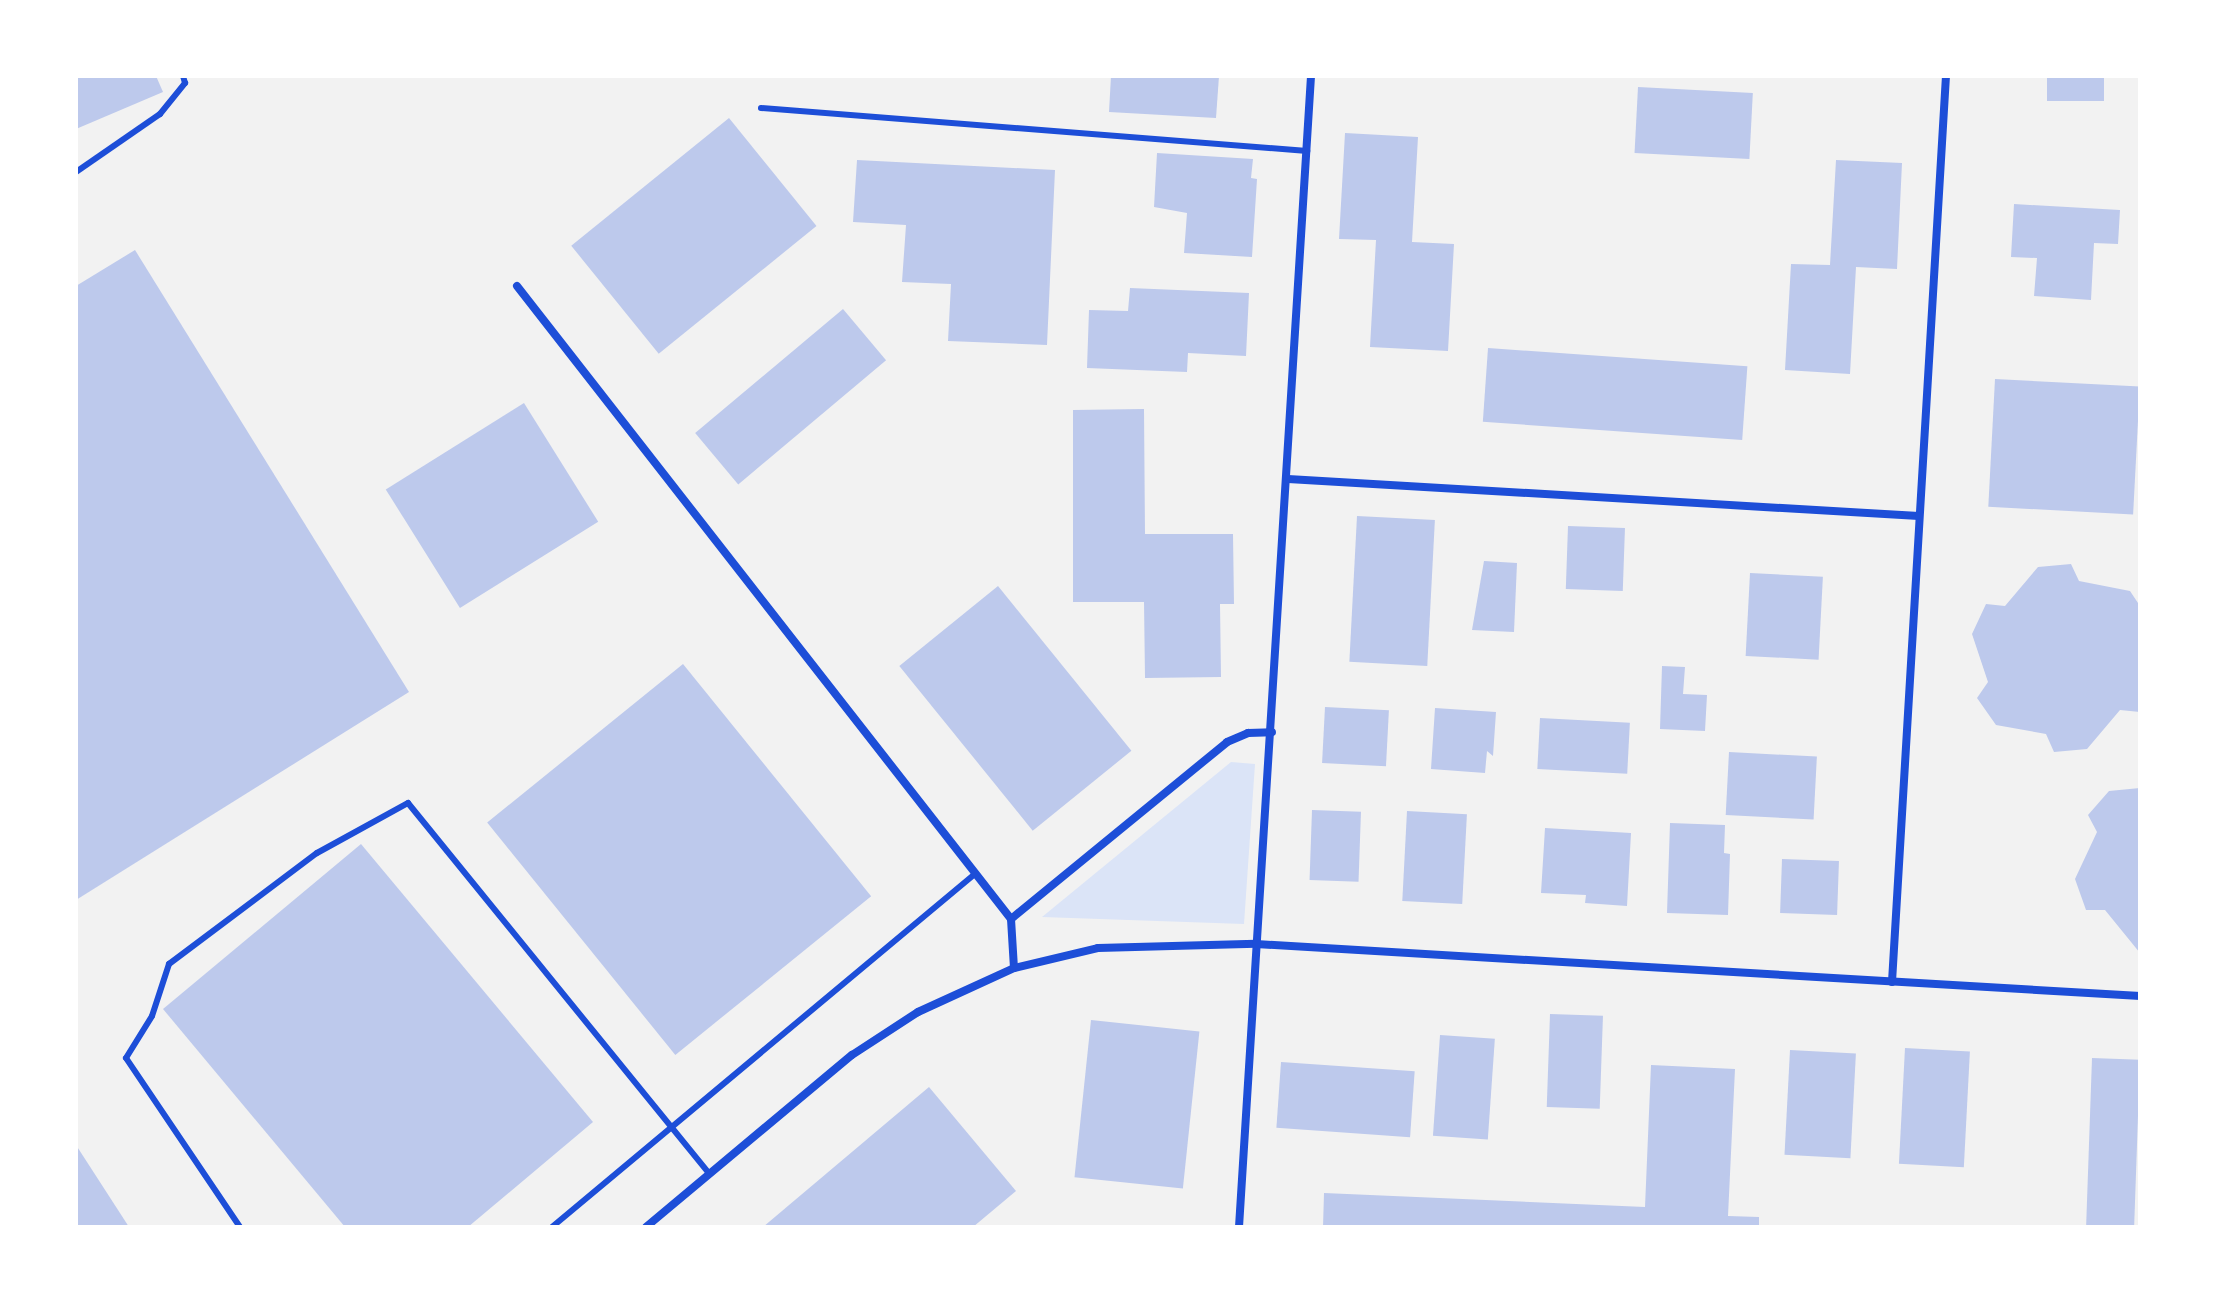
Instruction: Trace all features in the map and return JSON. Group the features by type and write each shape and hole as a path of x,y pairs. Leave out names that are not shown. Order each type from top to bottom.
{"street":[{"path":"1239,1227 1311,76"},
{"path":"1892,982 1946,76"},
{"path":"517,286 1011,919 1014,968"},
{"path":"1288,479 1919,516"},
{"path":"1011,919 1227,742 1248,733 1272,732"},
{"path":"646,1227 852,1055 967,985 1014,968 1098,948 1256,944 2140,996"}],"lane":[{"path":"76,172 160,114 185,83 183,76"},
{"path":"761,108 1307,151"},
{"path":"240,1227 126,1058 152,1016 169,964 317,853 408,803 710,1174"},
{"path":"552,1227 976,873"}],"shaded area":[{"path":"1231,762 1255,764 1244,924 1042,917"}],"building":[{"path":"76,76 156,76 163,92 76,129"},
{"path":"1111,76 1219,76 1216,118 1109,112"},
{"path":"2047,76 2104,76 2104,101 2047,101"},
{"path":"1638,87 1753,93 1749,159 1635,153"},
{"path":"729,118 816,226 659,354 571,246"},
{"path":"1345,133 1418,137 1412,242 1454,244 1448,351 1370,347 1376,240 1339,239"},
{"path":"1157,153 1253,159 1251,178 1257,179 1252,257 1184,253 1187,213 1154,207"},
{"path":"857,160 1055,170 1047,345 948,341 951,284 902,282 906,225 853,222"},
{"path":"1836,160 1902,163 1897,269 1856,267 1850,374 1785,370 1791,264 1830,265"},
{"path":"2014,204 2120,210 2118,244 2094,243 2091,300 2034,296 2037,258 2011,257"},
{"path":"135,250 409,692 76,900 76,286"},
{"path":"1130,288 1249,293 1246,356 1188,353 1187,372 1087,368 1089,310 1128,311"},
{"path":"843,309 886,360 738,484 695,433"},
{"path":"1488,348 1747,366 1742,440 1483,422"},
{"path":"1995,379 2140,387 2133,514 1988,507"},
{"path":"524,403 598,522 460,608 386,489"},
{"path":"1144,409 1145,534 1233,534 1234,604 1220,604 1221,677 1145,678 1144,602 1073,602 1073,410"},
{"path":"1357,516 1435,520 1427,666 1349,662"},
{"path":"1568,526 1625,528 1623,591 1566,589"},
{"path":"1484,561 1517,563 1514,632 1472,630"},
{"path":"2071,564 2079,581 2130,591 2140,606 2140,712 2120,710 2087,749 2054,752 2046,734 1996,725 1977,698 1988,682 1972,634 1986,604 2005,606 2038,567"},
{"path":"1750,573 1823,577 1819,660 1746,656"},
{"path":"998,586 1131,751 1033,831 899,666"},
{"path":"683,664 871,896 675,1055 487,823"},
{"path":"1662,666 1685,667 1683,694 1707,695 1705,731 1660,729"},
{"path":"1325,707 1389,710 1386,766 1322,763"},
{"path":"1435,708 1496,712 1493,756 1487,751 1485,773 1431,769"},
{"path":"1540,718 1630,723 1627,774 1537,769"},
{"path":"1729,752 1817,757 1814,820 1726,815"},
{"path":"2140,788 2140,953 2105,910 2086,910 2075,879 2097,832 2088,815 2109,791"},
{"path":"1312,810 1361,812 1359,882 1310,880"},
{"path":"1407,811 1467,814 1462,904 1402,901"},
{"path":"1670,823 1725,825 1724,853 1730,854 1728,915 1667,913"},
{"path":"1545,828 1631,833 1627,906 1585,903 1586,895 1541,893"},
{"path":"361,844 593,1122 468,1227 345,1227 163,1009"},
{"path":"1782,859 1839,861 1837,915 1780,913"},
{"path":"1550,1014 1603,1016 1600,1109 1547,1107"},
{"path":"1091,1020 1199,1031 1183,1189 1074,1177"},
{"path":"1440,1035 1495,1039 1488,1140 1433,1136"},
{"path":"1905,1048 1970,1051 1964,1167 1899,1164"},
{"path":"1790,1050 1856,1053 1850,1158 1785,1155"},
{"path":"2092,1058 2140,1060 2134,1227 2086,1227"},
{"path":"1281,1062 1415,1071 1410,1137 1276,1128"},
{"path":"1651,1065 1735,1069 1728,1216 1759,1217 1759,1227 1323,1227 1324,1193 1645,1207"},
{"path":"929,1087 1016,1191 973,1227 763,1227"},
{"path":"76,1145 129,1227 76,1227"}]}
